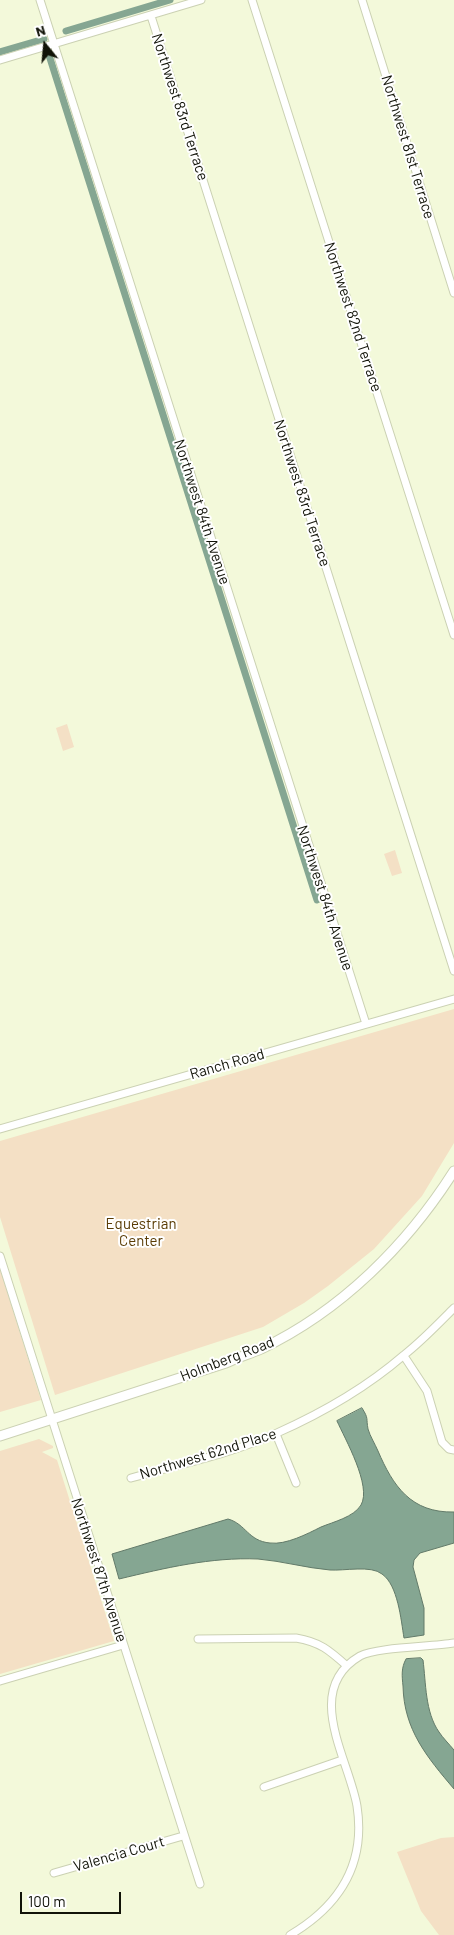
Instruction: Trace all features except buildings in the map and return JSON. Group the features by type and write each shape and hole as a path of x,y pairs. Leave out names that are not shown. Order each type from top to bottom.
{"street":[{"name":"Northwest 84th Avenue","path":"40,0 366,1024"},
{"path":"0,60 201,0"},
{"name":"Northwest 82nd Terrace","path":"252,0 454,635"},
{"name":"Northwest 81st Terrace","path":"362,0 454,293"},
{"name":"Northwest 83rd Terrace","path":"151,16 454,971"},
{"name":"Ranch Road","path":"0,1128 454,999"},
{"name":"Holmberg Road","path":"0,1436 226,1363 261,1349 294,1330 330,1305 379,1265 421,1218 454,1171"},
{"name":"Northwest 87th Avenue","path":"0,1256 183,1836 200,1884"},
{"name":"Northwest 62nd Place","path":"131,1478 237,1448 276,1434 314,1416 371,1380 404,1356 454,1308"},
{"path":"404,1356 426,1391 442,1442 451,1450"},
{"path":"276,1434 296,1483"},
{"path":"198,1638 296,1638 311,1641 326,1648 347,1666"},
{"path":"290,1935 309,1924 327,1907 351,1872 357,1852 359,1829 356,1805 333,1723 332,1693 338,1678 347,1666 361,1656 373,1652 435,1647 454,1643"},
{"path":"0,1681 123,1645"},
{"path":"264,1787 342,1760"},
{"name":"Valencia Court","path":"54,1873 183,1836"}],"green space":[{"path":"67,724 74,747 63,751 56,728"},
{"path":"395,850 402,873 392,876 384,854"},
{"name":"Equestrian Center","path":"454,1009 454,1143 422,1196 374,1249 304,1303 263,1327 55,1395 0,1217 0,1141"},
{"path":"0,1269 41,1400 0,1412"},
{"path":"39,1439 53,1446 53,1448 42,1452 57,1460 114,1641 0,1674 0,1451"},
{"path":"454,1837 454,1935 439,1935 421,1911 397,1852 441,1838"}],"shaded area":[{"path":"362,1408 370,1434 397,1486 415,1502 426,1508 454,1512 454,1543 420,1553 414,1560 413,1567 424,1608 424,1635 404,1638 398,1603 392,1586 377,1571 357,1569 330,1570 267,1560 240,1559 188,1564 119,1579 112,1554 228,1519 234,1521 252,1536 263,1542 276,1543 296,1538 353,1513 361,1505 363,1486 351,1450 337,1421"},
{"path":"421,1658 423,1660 431,1716 439,1732 454,1750 454,1789 426,1754 419,1742 412,1729 404,1702 403,1666 406,1659"}],"waterway":[{"path":"66,31 170,0"},
{"path":"0,52 44,39"},
{"path":"48,52 317,900"}]}
